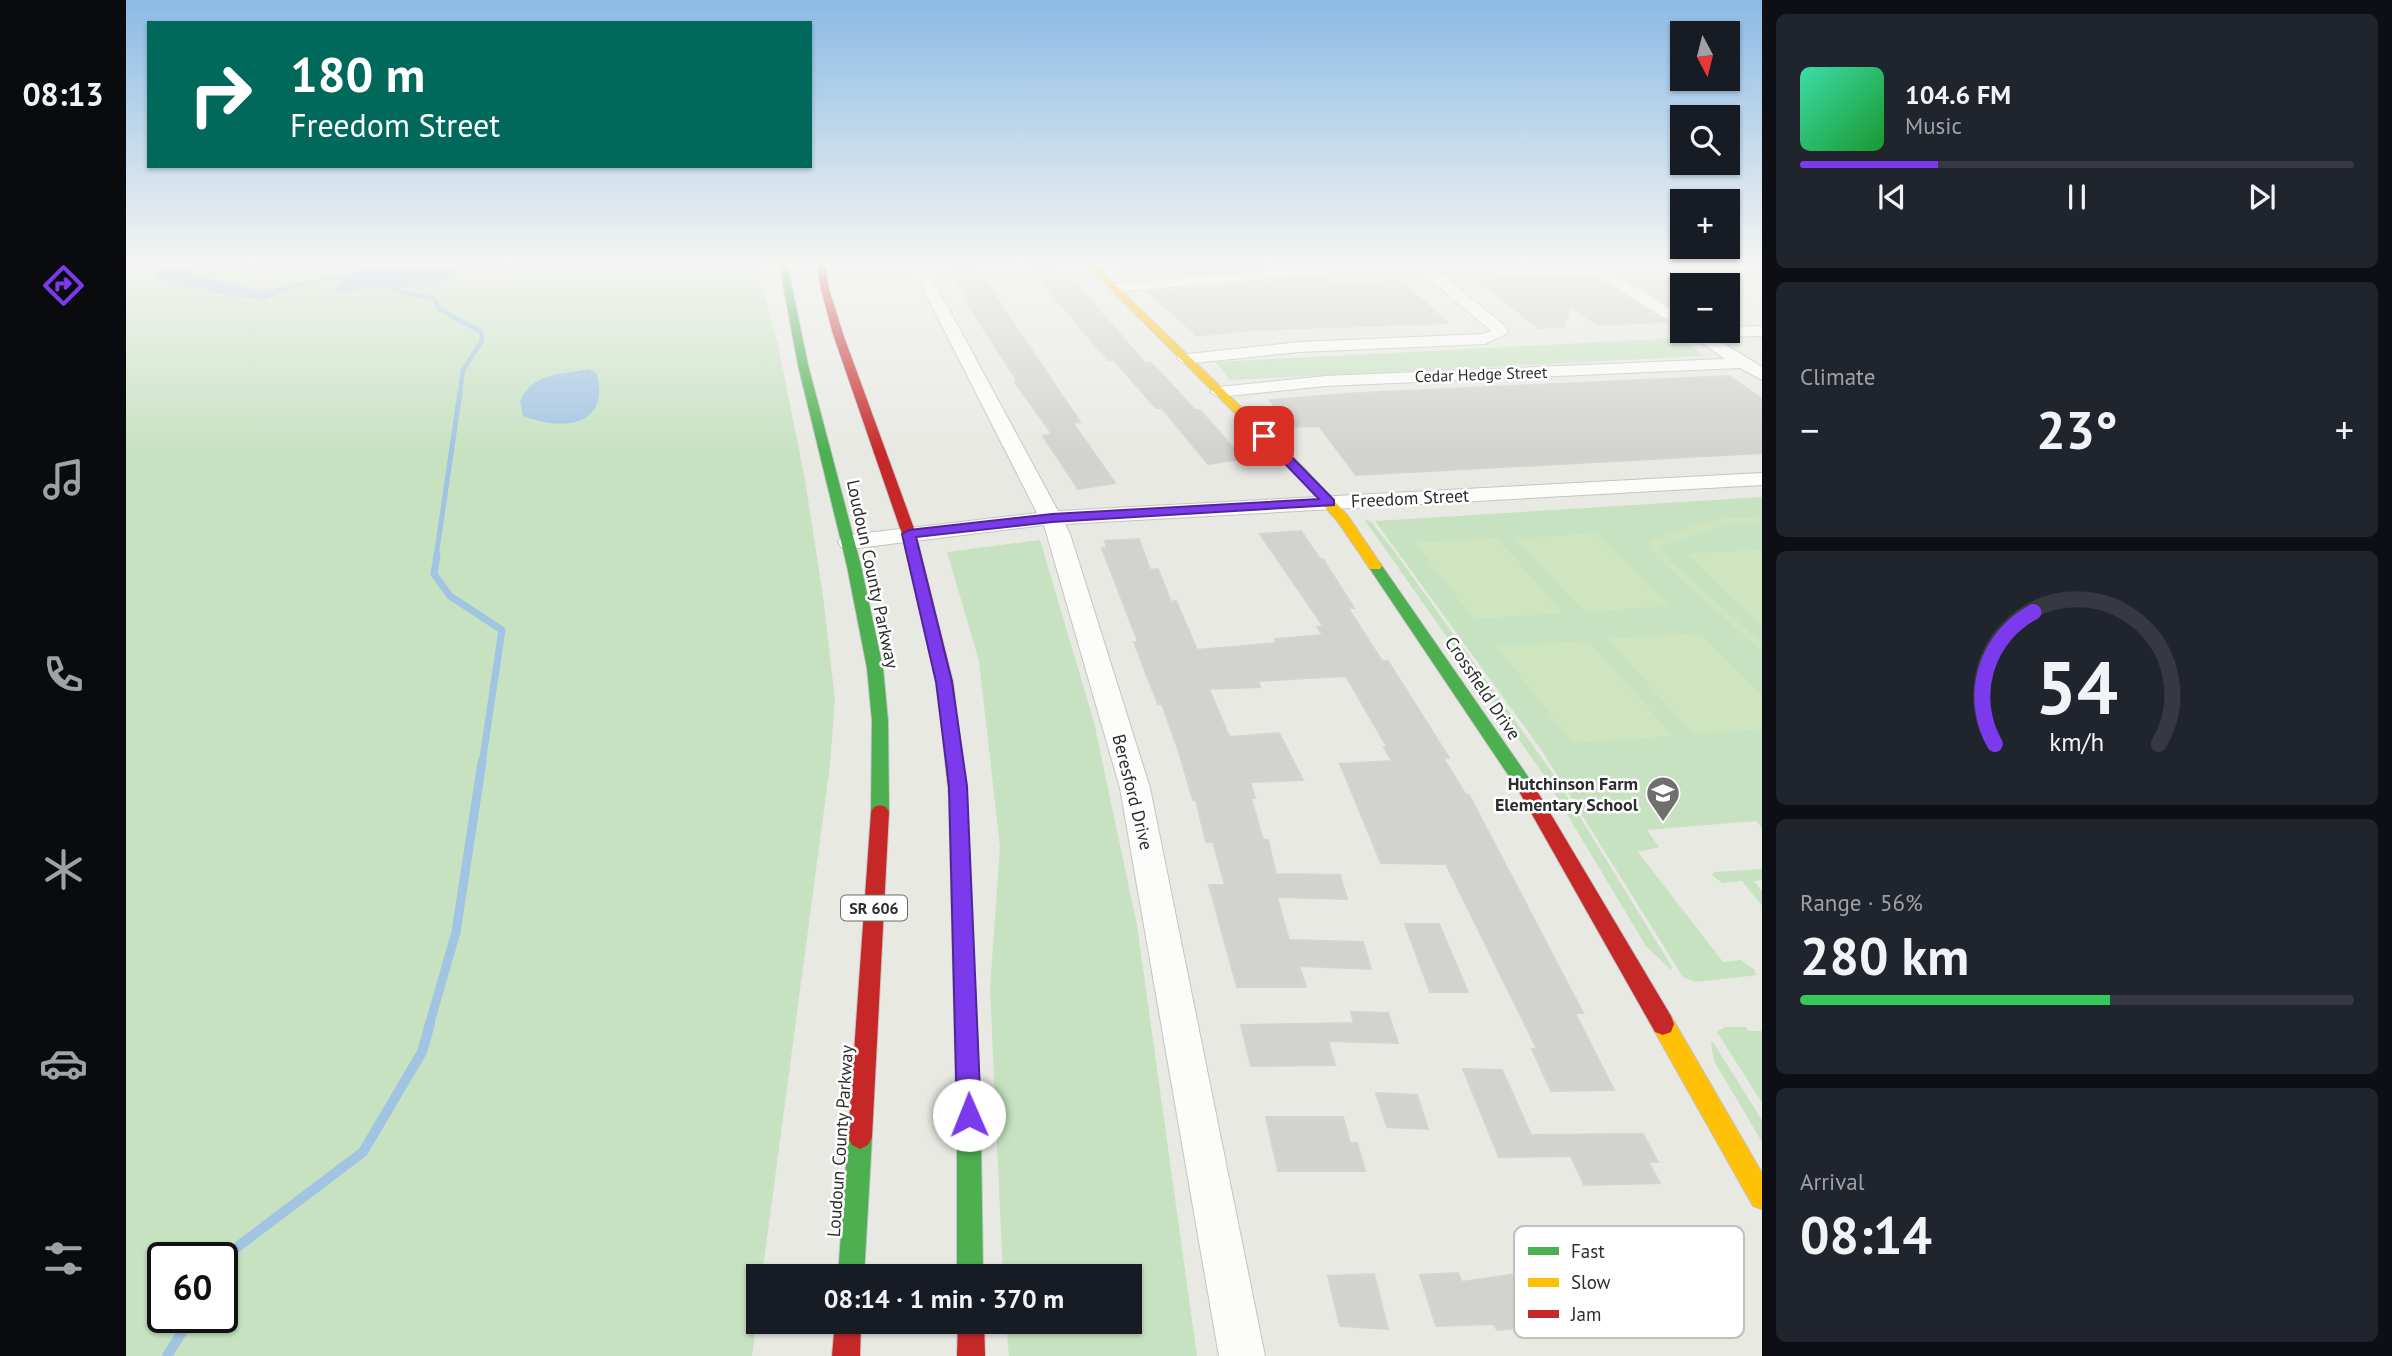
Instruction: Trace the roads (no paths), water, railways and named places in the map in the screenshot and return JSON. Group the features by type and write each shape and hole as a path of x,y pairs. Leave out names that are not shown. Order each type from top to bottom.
{"main road":[{"name":"Loudoun County Parkway","path":"793,326 849,542 876,671 881,779 852,1264"},
{"name":"Loudoun County Parkway","path":"836,326 909,534 944,682 958,786 970,1141 970,1264"},
{"name":"Crossfield Drive","path":"1152,326 1330,503 1478,713 1524,784 1762,1198"},
{"path":"847,1354 848,1334"},
{"path":"971,1334 971,1356"}],"street":[{"name":"Beresford Drive","path":"951,326 1052,518 1135,789 1242,1356"},
{"path":"1185,359 1299,347 1485,339 1500,333 1496,326"},
{"path":"1740,330 1762,331"},
{"path":"1712,343 1762,375"},
{"name":"Cedar Hedge Street","path":"1219,392 1326,381 1743,363"},
{"name":"Freedom Street","path":"849,542 1052,518 1762,479"}],"water":[{"path":"589,369 597,374 599,392 596,405 589,415 567,424 538,421 523,416 520,402 532,385 558,374"}],"waterway":[{"path":"460,393 463,370 482,341 481,332 471,326"},
{"path":"436,557 460,392"},
{"path":"437,555 434,574 450,596 502,630 482,764"},
{"path":"429,1026 456,932 482,762"},
{"path":"238,1246 363,1152 422,1052 430,1024"},
{"path":"167,1356 182,1333"}],"place":[{"name":"Hutchinson Farm Elementary School","path":"1663,823"}]}
